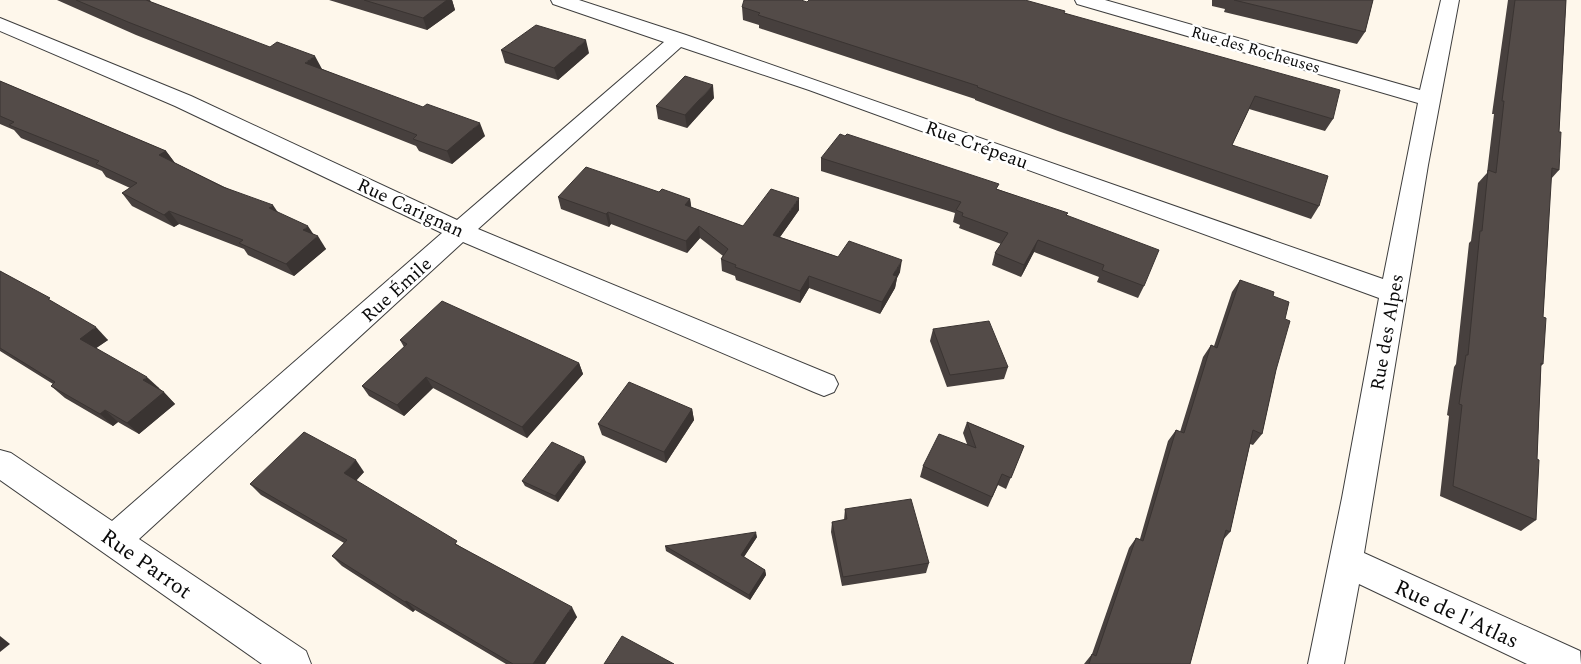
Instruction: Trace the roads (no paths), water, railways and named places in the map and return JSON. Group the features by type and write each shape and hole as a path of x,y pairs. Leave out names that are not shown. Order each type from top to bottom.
{"street":[{"name":"Rue Crépeau","path":"560,0 679,39 1392,293"},
{"name":"Rue des Rocheuses","path":"1084,0 1428,99"},
{"name":"Rue des Alpes","path":"1326,664 1347,562 1392,293 1428,99 1450,0"},
{"name":"Rue Carignan","path":"0,24 183,101 460,231 824,384"},
{"name":"Rue Émile","path":"114,540 460,231 679,39"},
{"name":"Rue Parrot","path":"0,463 293,664"},
{"name":"Rue de l'Atlas","path":"1347,562 1567,664"}]}
